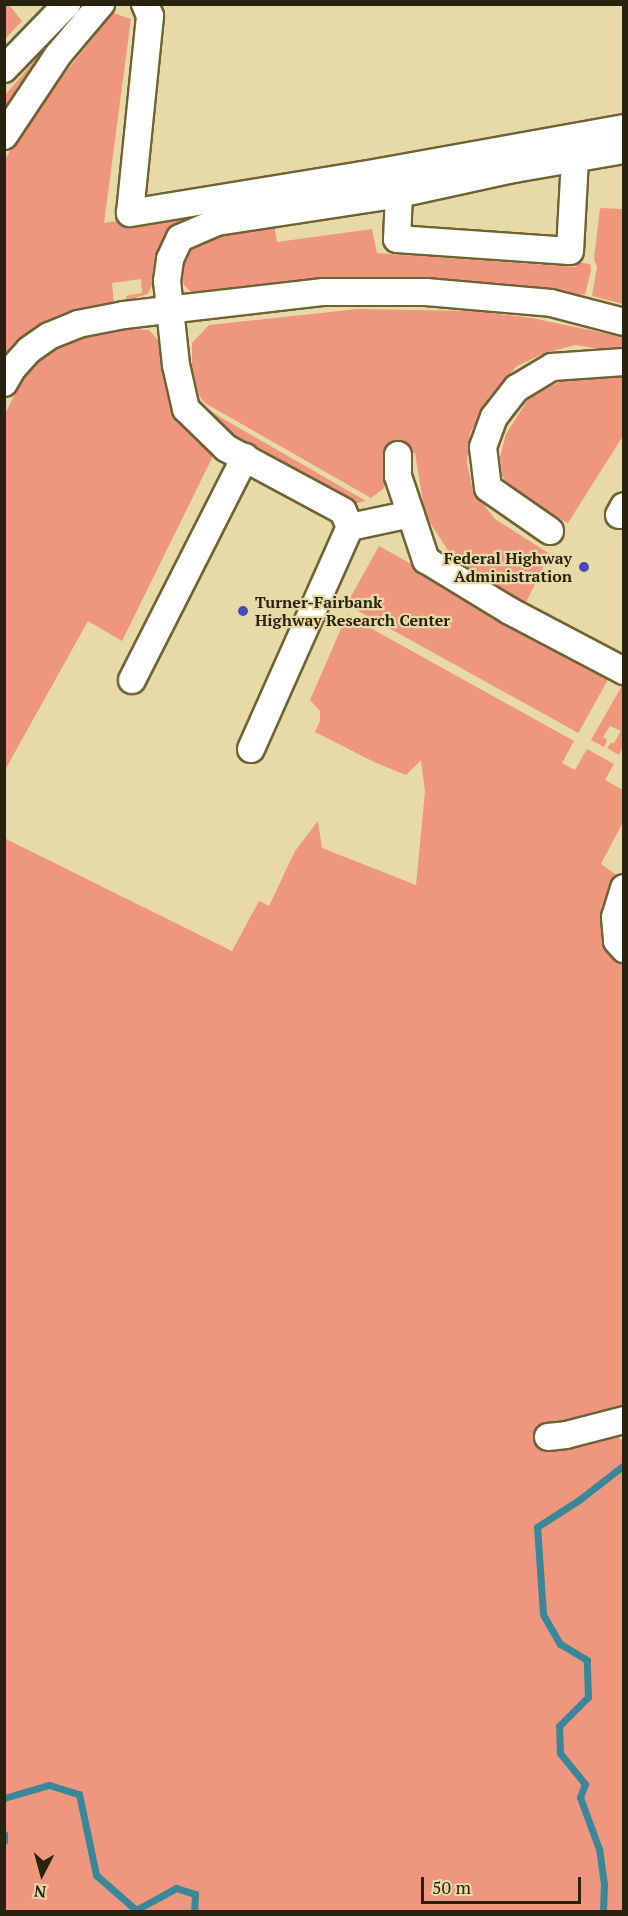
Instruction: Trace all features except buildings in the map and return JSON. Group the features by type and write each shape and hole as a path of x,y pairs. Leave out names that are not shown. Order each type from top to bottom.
{"street":[{"path":"4,69 67,4"},
{"path":"4,136 58,55 100,4"},
{"path":"145,4 150,16 130,213 363,175 624,128"},
{"path":"251,749 350,527 343,511 226,448 186,409 176,365 168,270 170,259 180,238 217,222 399,194 624,150"},
{"path":"399,194 397,239 570,251 575,158"},
{"path":"4,383 12,369 29,350 49,336 99,319 324,292 426,292 551,303 624,322"},
{"path":"550,531 488,488 483,447 494,417 517,388 552,367 624,362"},
{"path":"398,455 398,476 426,560 510,611 624,670"},
{"path":"132,680 244,457"},
{"path":"350,527 411,514"},
{"path":"624,888 615,917 617,941 624,949"},
{"path":"548,1437 566,1435 624,1419"}],"shaded area":[{"path":"5,4 9,5 22,21 5,39"},
{"path":"113,13 131,19 104,223 271,198 273,205 197,217 177,227 163,242 157,272 153,273 154,280 148,294 127,300 126,296 142,293 141,279 112,283 114,305 5,366 5,160 25,123"},
{"path":"43,51 45,53 5,113 5,95"},
{"path":"600,208 623,209 623,304 592,296 597,267 594,259"},
{"path":"274,224 277,242 372,229 377,253 576,267 577,262 590,264 591,270 585,295 581,294 581,298 218,295 217,290 192,293 184,285 181,271 183,252 195,239"},
{"path":"357,309 472,311 532,318 623,337 624,353 575,345 545,353 517,366 490,396 470,433 467,463 473,491 495,519 550,554 525,604 482,583 447,549 425,515 415,453 391,452 390,476 383,489 371,498 205,403 200,397 192,370 192,343 209,325"},
{"path":"129,326 130,329 149,330 158,340 161,360 166,360 177,415 193,436 215,452 122,641 88,621 5,770 5,414 28,367 43,352 77,335"},
{"path":"623,371 623,436 568,523 514,493 502,476 500,457 506,434 529,398 567,378"},
{"path":"193,393 199,403 220,417 366,501 353,504 223,434 195,405"},
{"path":"379,546 611,674 578,733 347,605"},
{"path":"347,615 574,741 562,763 575,770 587,749 614,764 605,780 623,790 623,822 601,864 615,874 616,880 606,900 604,918 613,955 624,967 624,1430 619,1438 624,1442 623,1911 5,1911 4,838 232,951 259,901 269,906 295,851 318,821 322,848 416,885 425,792 421,760 406,775 376,763 315,732 320,721 320,711 310,700"},
{"path":"623,684 623,747 619,755 607,748 614,743 621,731 610,726 603,737 607,740 604,747 591,740"}],"waterway":[{"path":"603,1912 604,1884 599,1849 580,1797 585,1784 560,1753 559,1726 588,1697 587,1660 560,1644 543,1614 537,1527 579,1500 624,1465"},
{"path":"4,1798 49,1785 79,1794 96,1875 136,1910 176,1888 195,1894 194,1912"},
{"path":"4,1834 4,1841"}],"place":[{"name":"Federal Highway Administration","path":"584,567"},
{"name":"Turner-Fairbank Highway Research Center","path":"243,611"}]}
